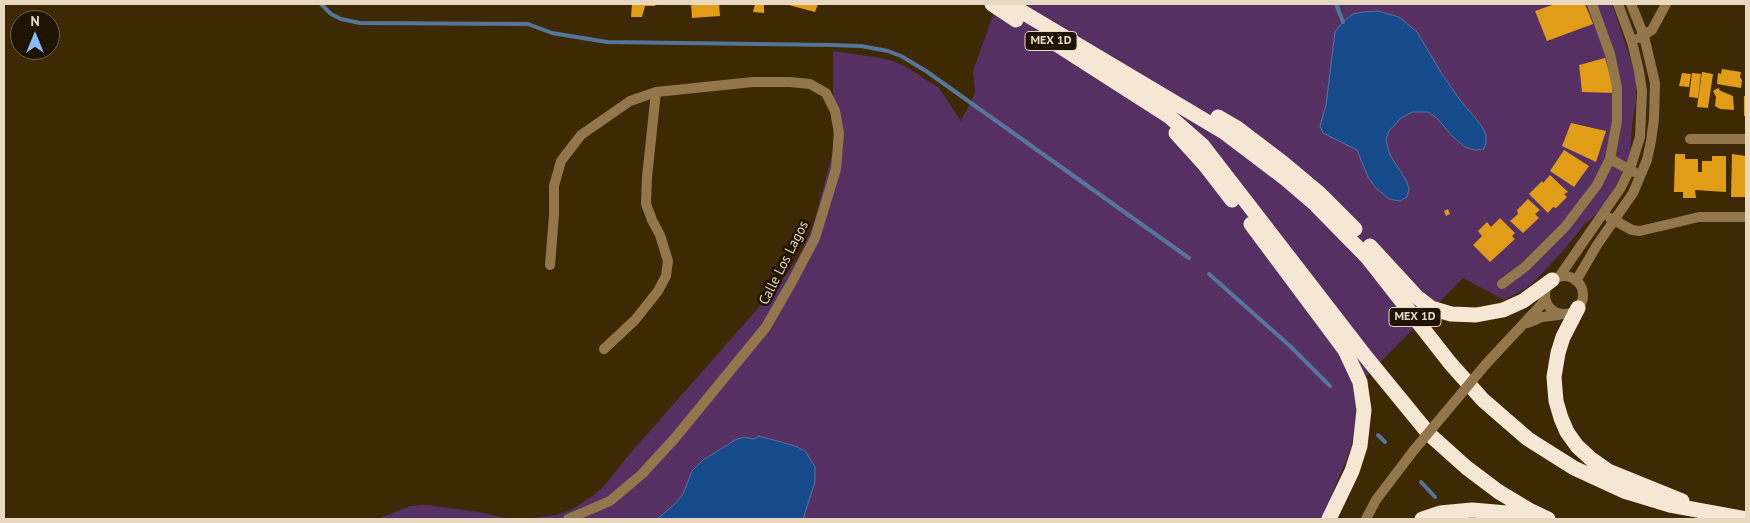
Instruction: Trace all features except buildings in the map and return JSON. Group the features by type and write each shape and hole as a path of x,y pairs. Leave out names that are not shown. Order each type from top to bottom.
{"highway":[{"name":"MEX 1D","path":"992,4 1224,132 1258,156 1314,203 1367,257 1450,363 1483,400 1528,439 1574,468 1605,483 1644,498 1708,513 1746,519"},
{"name":"MEX 1D","path":"1009,4 1110,70 1170,117 1203,146 1366,357 1443,449 1499,492 1548,519"},
{"path":"1110,70 1195,103 1260,145 1326,200 1417,297 1431,308 1460,316 1483,315 1496,312 1523,301 1555,278"},
{"path":"1110,70 1176,133 1205,165 1340,342 1350,358 1362,390 1364,410 1362,432 1357,458 1329,519"},
{"path":"1572,311 1556,360 1554,376 1559,411 1572,440 1591,459 1608,470 1664,492 1708,513"},
{"path":"1422,519 1440,513 1472,510 1507,513 1532,519"}],"street":[{"path":"1502,284 1530,262 1566,227 1597,184 1610,159 1617,122 1617,87 1610,54 1592,4"},
{"path":"1555,278 1566,276 1576,281 1581,288 1583,295 1572,311 1558,314 1552,311 1547,305 1545,291 1620,190 1630,169 1640,137 1642,91 1639,71 1632,42 1618,4"},
{"path":"1576,281 1633,193 1641,177 1651,141 1655,83 1644,36 1631,4"},
{"path":"1632,42 1652,30 1666,4"},
{"name":"Calle Los Lagos","path":"550,265 554,186 561,162 581,135 630,101 656,92 753,82 810,84 826,93 835,111 839,133 836,169 815,238 766,327 675,438 642,474 610,501 568,519"},
{"path":"604,349 635,320 658,291 666,276 668,261 660,235 646,204 656,92"},
{"path":"1690,139 1746,139"},
{"path":"1610,159 1641,177"},
{"path":"1604,212 1615,221 1632,230 1640,231 1699,218 1746,217"},
{"path":"1366,517 1414,450 1486,364 1521,328 1545,298"},
{"path":"1521,328 1542,317 1572,311"}],"shaded area":[{"path":"997,4 1612,4 1636,79 1636,102 1630,156 1606,205 1583,226 1537,279 1525,289 1504,300 1463,278 1356,387 1356,417 1351,448 1322,519 527,519 556,515 571,510 604,486 628,456 781,282 799,256 813,226 833,152 833,51 890,60 905,66 939,88 961,121 975,93 973,71"},
{"path":"426,505 479,512 510,519 378,519 410,506"}],"water":[{"path":"1378,11 1399,17 1417,32 1442,74 1481,125 1486,135 1484,149 1475,150 1465,147 1452,136 1437,118 1428,112 1412,112 1401,118 1389,131 1386,139 1389,153 1407,182 1409,189 1407,197 1400,201 1389,199 1376,188 1368,177 1357,150 1323,133 1320,126 1326,105 1335,32 1353,14"},
{"path":"759,436 795,446 805,451 815,467 815,482 803,519 657,519 677,502 683,494 692,471 703,460 737,439 744,437 754,439"}],"waterway":[{"path":"321,4 331,14 341,19 360,23 528,24 552,33 607,42 831,45 861,46 888,51 901,56 926,71 1189,258"},
{"path":"1336,4 1343,22"},
{"path":"1209,274 1290,346 1330,386"},
{"path":"1378,435 1385,442"},
{"path":"1421,482 1435,497"}]}
